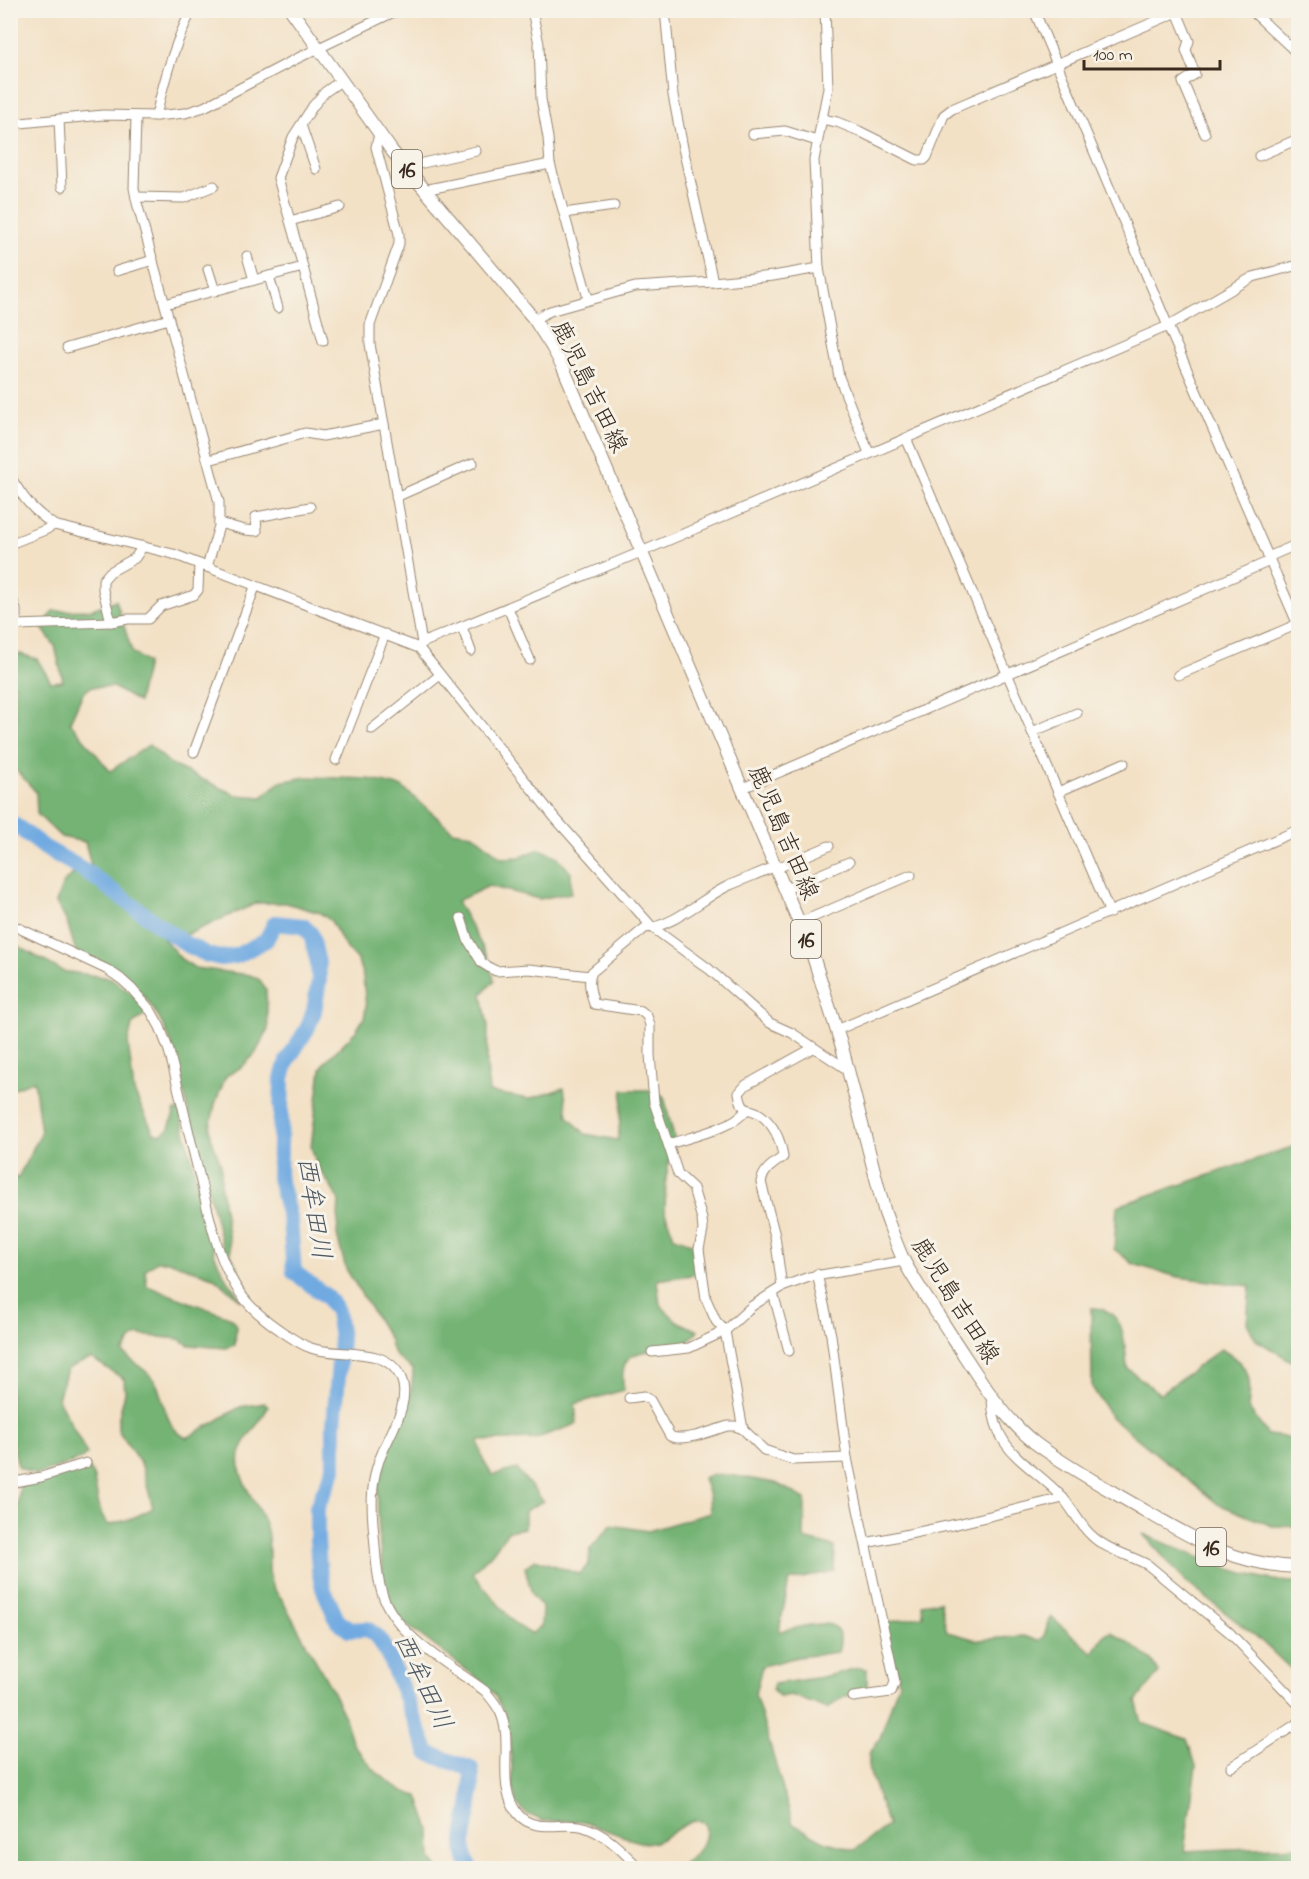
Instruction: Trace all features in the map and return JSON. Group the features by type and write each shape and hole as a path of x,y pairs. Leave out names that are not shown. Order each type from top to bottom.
{"main road":[{"name":"鹿児島吉田線","path":"291,10 379,134 534,319 563,366 800,923 837,1030 885,1213 904,1261 992,1397 1004,1413 1035,1442 1064,1462 1206,1546 1257,1563 1299,1567"}],"street":[{"path":"156,116 163,85 192,10"},
{"path":"10,124 103,115 136,117 185,113 204,107 398,10"},
{"path":"532,10 539,44 541,99 550,164 588,298"},
{"path":"665,10 679,127 690,186 713,282"},
{"path":"825,10 828,88 814,160 819,268 839,377 869,453"},
{"path":"1034,10 1298,625 1178,675"},
{"path":"1251,10 1299,54"},
{"path":"822,119 859,131 921,160 927,157 944,115 952,109 1180,11 1189,41 1186,50 1195,74 1183,82 1205,134"},
{"path":"323,341 278,178 293,137 313,106 342,80"},
{"path":"10,592 13,627 148,619 161,606 194,595 198,590 203,565 219,523 219,502 209,460 134,188 136,117"},
{"path":"59,119 62,187"},
{"path":"301,125 316,169"},
{"path":"753,134 785,131 817,141"},
{"path":"379,134 376,147 399,234 399,244 370,325 370,344 421,646 440,675 555,818 653,928 709,969 770,1023 792,1033 848,1070"},
{"path":"1259,156 1299,139"},
{"path":"405,167 476,151"},
{"path":"424,190 550,164"},
{"path":"136,197 184,198 214,186"},
{"path":"564,213 614,206"},
{"path":"290,221 340,207"},
{"path":"247,256 254,280"},
{"path":"117,271 153,260"},
{"path":"10,476 24,500 39,515 54,525 173,554 421,646 1168,326 1253,277 1299,265"},
{"path":"165,304 303,267"},
{"path":"208,268 215,291"},
{"path":"534,319 550,310 635,287 773,276 819,268"},
{"path":"269,276 279,308"},
{"path":"67,348 169,319"},
{"path":"209,460 304,434 323,436 384,424"},
{"path":"906,438 1110,913"},
{"path":"396,497 473,464"},
{"path":"219,523 257,531 256,518 310,507"},
{"path":"10,544 54,525"},
{"path":"743,788 1008,674 1299,544"},
{"path":"111,622 103,590 103,580 110,572 135,558 143,546"},
{"path":"194,752 255,586"},
{"path":"508,608 530,660"},
{"path":"462,627 471,651"},
{"path":"336,760 385,634"},
{"path":"372,729 440,675"},
{"path":"1032,732 1077,712"},
{"path":"1058,792 1124,764"},
{"path":"837,1030 1299,831"},
{"path":"743,1429 725,1331 716,1321 706,1299 699,1249 703,1230 702,1220 693,1188 678,1174 654,1102 650,1025 647,1016 641,1011 594,1004 590,976 594,970 645,928 653,928 678,916 729,886 829,846"},
{"path":"786,889 849,862"},
{"path":"800,923 911,875"},
{"path":"461,918 468,939 482,963 490,968 496,970 529,969 590,976"},
{"path":"10,924 108,970 142,999 160,1027 169,1051 220,1255 238,1288 257,1312 311,1348 346,1352 387,1361 396,1370 403,1382 402,1404 378,1461 372,1491 378,1575 382,1594 390,1611 402,1628 418,1642 485,1691 494,1701 502,1715 504,1728 509,1799 518,1814 524,1820 534,1824 583,1827 600,1834 615,1844 639,1869"},
{"path":"789,1351 777,1290 775,1236 761,1182 768,1167 783,1157 782,1144 772,1126 759,1114 746,1110 739,1094 746,1085 813,1048"},
{"path":"669,1144 725,1125 743,1115 746,1110"},
{"path":"652,1352 689,1348 725,1331 752,1306 777,1290 817,1274 904,1261"},
{"path":"817,1274 831,1335 847,1458 895,1682 891,1692 854,1697"},
{"path":"629,1398 644,1396 650,1400 670,1436 675,1439 735,1426 743,1429 764,1450 793,1460 847,1458"},
{"path":"992,1397 993,1415 1001,1435 1015,1455 1063,1498 1091,1536 1107,1547 1148,1565 1229,1632 1299,1704"},
{"path":"10,1483 41,1477 86,1463"},
{"path":"866,1543 1063,1498"},
{"path":"1231,1767 1299,1723"}],"green space":[{"path":"116,600 132,652 147,663 138,702 113,687 91,687 83,693 70,722 110,771 149,745 172,765 236,795 262,797 280,782 306,777 369,779 402,787 453,831 473,834 502,858 520,857 540,849 557,856 571,873 571,893 539,899 489,886 457,901 488,957 494,981 482,994 488,1026 489,1092 529,1099 564,1088 568,1116 585,1134 618,1140 623,1090 655,1090 664,1097 674,1137 666,1177 665,1212 674,1237 697,1245 698,1274 657,1280 660,1305 677,1321 698,1331 680,1346 647,1351 630,1357 625,1364 623,1375 624,1390 575,1404 577,1424 534,1439 478,1441 483,1460 492,1475 517,1469 543,1501 525,1511 525,1528 508,1531 492,1553 472,1573 515,1624 531,1634 541,1626 542,1607 532,1595 525,1567 535,1559 579,1574 589,1564 590,1549 611,1525 648,1531 710,1513 709,1496 703,1478 710,1475 729,1475 776,1483 805,1499 804,1539 835,1547 834,1571 789,1581 779,1631 811,1625 831,1625 838,1630 840,1638 838,1652 798,1657 762,1666 755,1694 793,1824 824,1841 855,1850 888,1825 869,1770 869,1754 880,1738 899,1682 885,1623 923,1616 922,1604 940,1601 947,1632 978,1640 1024,1636 1039,1641 1043,1638 1051,1617 1093,1653 1105,1635 1111,1632 1144,1654 1159,1673 1136,1701 1142,1723 1187,1739 1196,1766 1184,1851 1298,1846 1298,1868 674,1868 698,1851 705,1839 705,1824 698,1820 691,1822 660,1840 645,1844 580,1821 543,1821 525,1813 516,1802 513,1790 510,1735 504,1713 494,1694 480,1680 404,1623 389,1599 384,1583 378,1511 379,1478 389,1444 407,1403 413,1369 401,1361 392,1350 390,1340 346,1269 337,1236 339,1200 316,1163 311,1146 321,1069 324,1063 356,1031 364,1018 366,1008 363,977 358,961 344,945 331,921 320,913 286,903 257,903 186,935 164,939 181,959 195,968 250,975 260,980 266,990 268,1030 255,1054 242,1067 226,1076 215,1104 210,1128 221,1165 221,1188 231,1255 251,1297 233,1273 224,1253 171,1042 166,1031 155,1011 133,984 105,965 76,952 67,922 56,903 61,888 68,878 91,865 85,842 61,837 37,814 36,792 17,771 11,770 11,723 16,720 15,685 11,686 11,655 17,653 37,659 51,682 63,681 55,646 42,628 53,611 90,610"},
{"path":"11,942 62,971 111,978 131,993 148,1012 132,1025 128,1042 134,1092 154,1133 162,1134 169,1128 175,1110 180,1111 215,1256 227,1280 242,1301 213,1277 168,1261 157,1261 145,1270 147,1286 232,1318 236,1326 235,1345 226,1348 189,1345 179,1339 138,1335 131,1340 123,1352 155,1381 169,1421 173,1428 187,1438 240,1407 265,1403 268,1406 242,1447 239,1464 244,1483 266,1527 272,1585 331,1688 344,1715 353,1744 375,1771 400,1790 418,1796 430,1830 431,1859 438,1868 18,1868 11,1850 10,1530 16,1522 20,1485 88,1465 92,1472 98,1504 109,1525 133,1518 153,1508 142,1466 118,1430 118,1420 125,1393 124,1379 91,1358 67,1369 58,1399 87,1454 83,1458 37,1475 18,1467 10,1432 11,1174 17,1179 41,1133 34,1080 11,1090"},
{"path":"1298,1145 1298,1365 1256,1340 1247,1323 1250,1286 1178,1277 1133,1264 1114,1249 1117,1206"},
{"path":"1091,1308 1111,1313 1117,1320 1124,1337 1127,1368 1160,1394 1221,1349 1238,1361 1249,1380 1248,1408 1268,1435 1294,1438 1298,1435 1298,1526 1272,1526 1218,1504 1111,1417 1092,1387"},
{"path":"1143,1534 1239,1572 1279,1581 1298,1582 1298,1665 1293,1671 1258,1638 1186,1582"},
{"path":"858,1668 867,1669 867,1686 862,1691 844,1697 827,1709 791,1695 780,1697 772,1689 774,1684 822,1677"}],"waterway":[{"name":"西牟田川","path":"10,823 45,848 84,870 184,943 208,955 221,958 236,956 266,940 275,923 303,926 311,934 318,963 319,980 314,1011 307,1029 287,1061 282,1078 279,1178 290,1221 294,1272 327,1297 337,1311 341,1339 334,1425 334,1469 317,1507 319,1569 323,1588 337,1620 349,1630 367,1629 378,1637 389,1657 428,1753 471,1769 471,1798 464,1843 464,1852 471,1868"}]}
